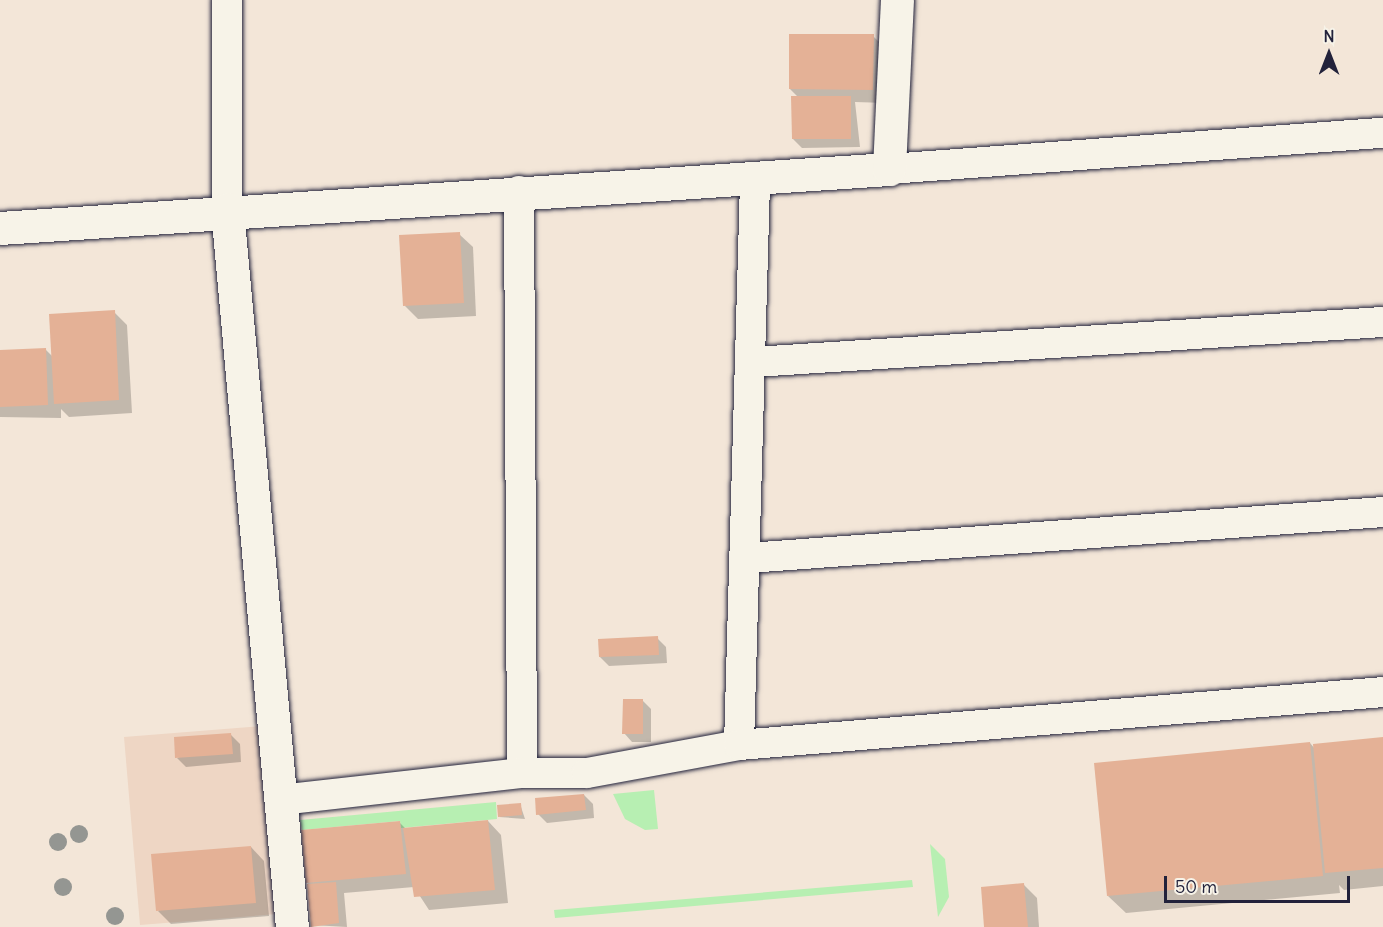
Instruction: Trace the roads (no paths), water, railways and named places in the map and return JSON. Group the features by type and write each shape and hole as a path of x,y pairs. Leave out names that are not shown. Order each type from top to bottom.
{"street":[{"path":"227,0 227,209 292,927"},
{"path":"889,169 897,0"},
{"path":"0,228 227,209 519,191 755,182 889,169 1383,133"},
{"path":"739,745 754,362 755,182"},
{"path":"519,191 522,773"},
{"path":"754,362 1383,322"},
{"path":"748,558 1383,512"},
{"path":"280,800 522,773 587,773 739,745 1383,693"}]}
